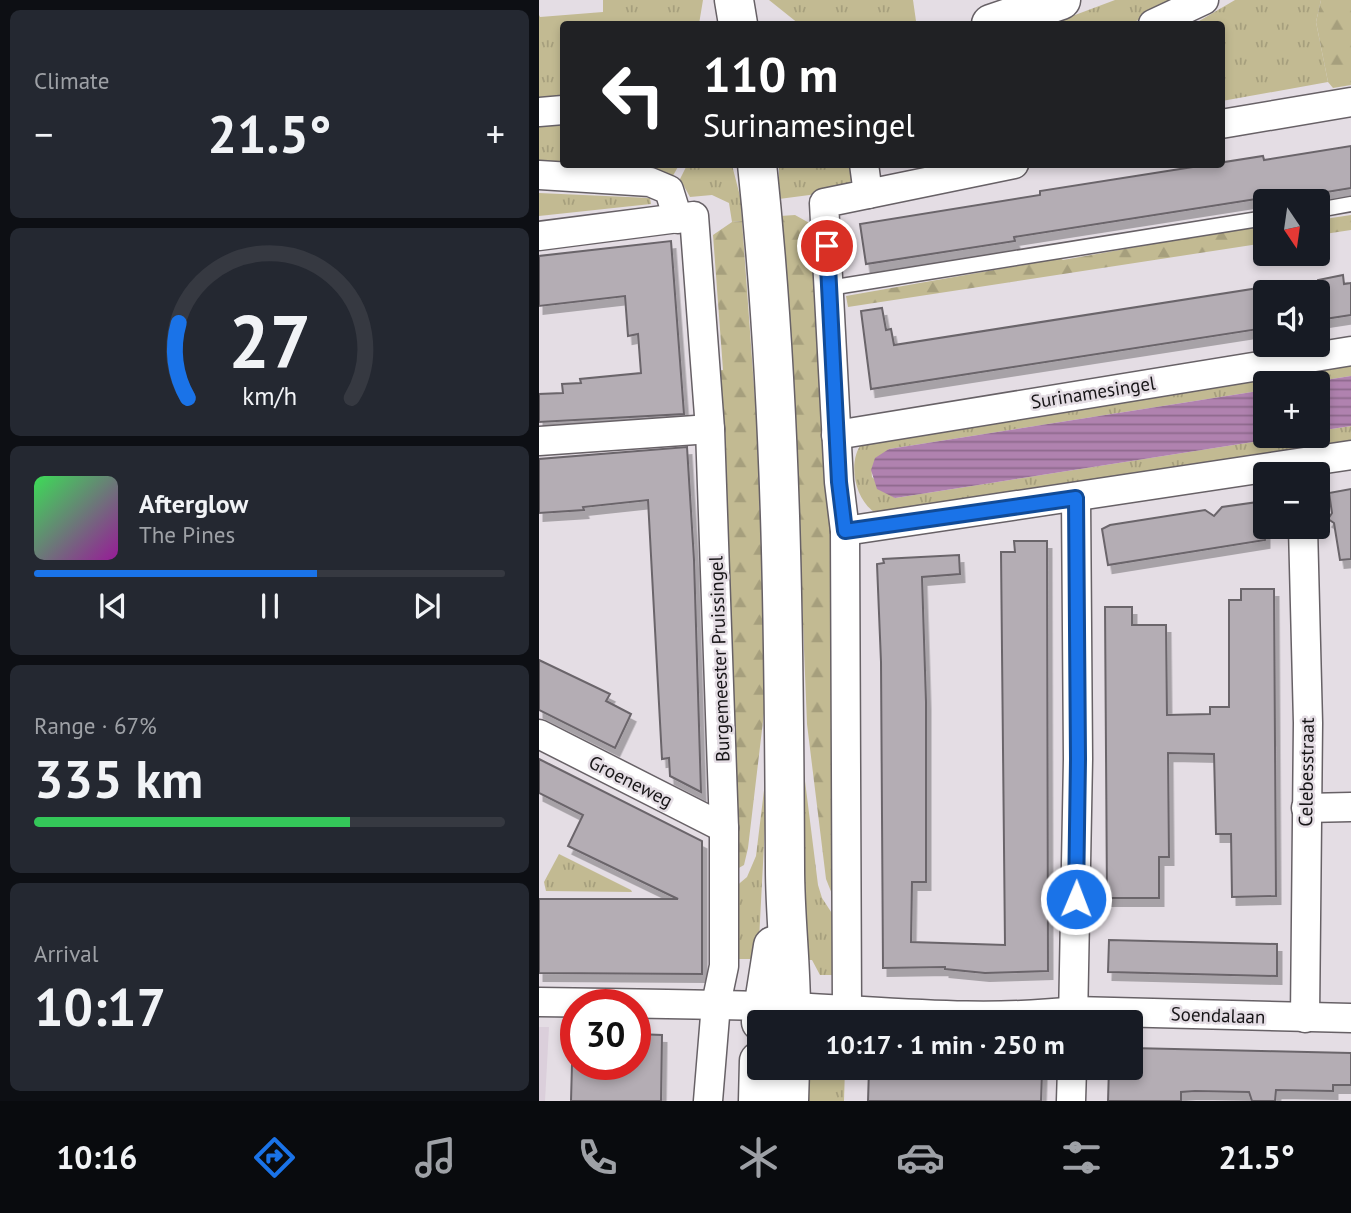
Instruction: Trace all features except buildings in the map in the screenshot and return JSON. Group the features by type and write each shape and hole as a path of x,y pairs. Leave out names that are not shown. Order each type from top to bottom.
{"street":[{"path":"734,0 738,21"},
{"path":"1000,21 1061,0"},
{"path":"1159,21 1204,0"},
{"path":"1225,123 1351,102"},
{"path":"539,112 560,110"},
{"path":"757,168 777,426 784,679 785,882 776,1010"},
{"path":"865,168 868,194"},
{"path":"847,1010 845,531 836,435 824,203 995,168"},
{"name":"Burgemeester Pruissingel","path":"539,175 650,182 669,190 686,217 710,429 724,828 724,965 716,1004 708,1101"},
{"path":"539,236 686,217"},
{"name":"Surinamesingel","path":"836,435 1351,351"},
{"path":"539,441 710,429"},
{"path":"1325,462 1351,455"},
{"path":"845,531 1253,475"},
{"path":"1073,1010 1078,759 1076,498"},
{"name":"Celebesstraat","path":"1303,539 1308,723 1305,1018"},
{"name":"Groeneweg","path":"539,734 724,828"},
{"path":"1306,808 1351,807"},
{"name":"Soendalaan","path":"539,1002 716,1004 752,1010"},
{"name":"Soendalaan","path":"1143,1017 1351,1018"},
{"path":"758,1101 759,1080"},
{"path":"789,1101 790,1080"},
{"path":"1072,1080 1072,1101"}],"lane":[{"path":"1330,208 1351,204"},
{"path":"829,288 1253,220"}],"shaded area":[{"path":"1351,376 1351,426 1330,429 1330,379"},
{"path":"1253,392 1253,442 895,498 877,489 871,470 875,458 889,449"},
{"path":"539,1027 549,1027 545,1101 539,1101"}],"green space":[{"path":"603,0 703,0 700,21 560,21 560,101 539,104 539,15 603,12"},
{"path":"769,0 913,0 916,21 795,21"},
{"path":"1115,0 1185,0 1136,21 1059,21"},
{"path":"1235,0 1321,0 1316,22 1328,82 1225,100 1225,21 1199,21"},
{"path":"1321,0 1351,0 1351,85 1333,88 1328,82 1316,22"},
{"path":"560,117 560,168 539,165 539,120"},
{"path":"564,168 677,168 670,181"},
{"path":"686,168 733,168 741,200 742,221 732,222 729,203 712,195 690,197 680,179"},
{"path":"779,168 855,168 853,179 840,191 779,199"},
{"path":"539,193 650,198 651,204 539,216"},
{"path":"795,215 813,225 837,575 834,899 826,879 807,724 795,425 780,216"},
{"path":"1351,215 1351,230 1330,233 1330,218"},
{"path":"742,221 757,428 766,696 748,848 744,865 737,869 714,371 723,370 713,235 732,222"},
{"path":"1253,226 1253,245 848,307 846,296 1034,263 1036,258 1055,255 1063,260"},
{"path":"1351,361 1351,376 1330,379 1330,371 1291,371"},
{"path":"1253,377 1253,392 889,449 874,464 872,477 895,498 1253,442 1253,448 1324,448 880,515 865,503 856,483 855,461 862,443"},
{"path":"1351,426 1351,444 1330,447 1330,429"},
{"path":"798,725 818,885 822,898 837,921 839,975 820,975 812,960 800,960"},
{"path":"769,749 758,959 732,959 734,888 747,877 756,856"},
{"path":"559,854 632,892 546,891 544,882"},
{"path":"800,1080 845,1080 844,1101 800,1101"}],"route":[{"path":"827,246 839,482 845,531 1076,498 1076,899"}]}
